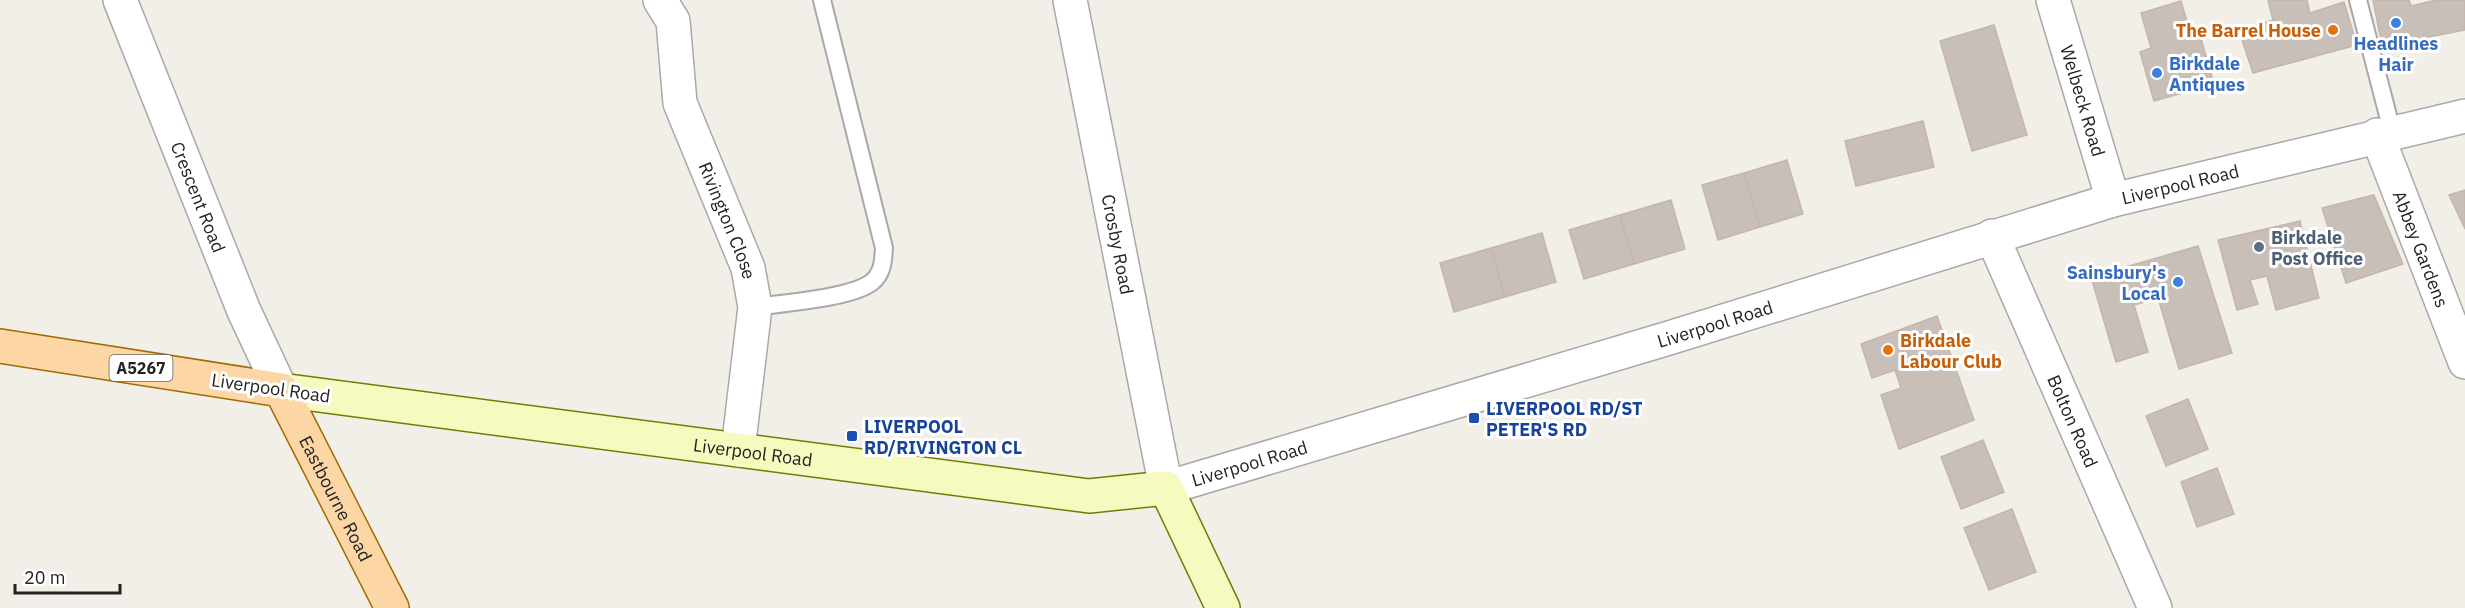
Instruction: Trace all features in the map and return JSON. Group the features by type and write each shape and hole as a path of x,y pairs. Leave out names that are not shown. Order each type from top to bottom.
{"main road":[{"name":"Liverpool Road","path":"0,346 281,390 1089,496 1166,488"},
{"name":"Eastbourne Road","path":"281,390 392,608"},
{"path":"1166,488 1223,608"}],"street":[{"name":"Crescent Road","path":"120,0 244,311 281,390"},
{"name":"Rivington Close","path":"660,0 673,21 680,103 748,268 755,307 738,450"},
{"name":"Crosby Road","path":"1070,0 1166,488"},
{"name":"Welbeck Road","path":"2053,0 2113,200"},
{"name":"Liverpool Road","path":"1166,488 1669,338 2113,200 2384,133 2465,116"},
{"name":"Abbey Gardens","path":"2384,133 2465,362"},
{"name":"Bolton Road","path":"1992,236 2155,608"}],"lane":[{"path":"755,307 856,291 873,282 883,269 884,248 822,0"},
{"path":"2358,0 2384,133"}],"building":[{"path":"2268,0 2307,0 2310,13 2344,2 2357,45 2253,73 2239,31 2273,20"},
{"path":"2373,0 2409,0 2411,6 2436,0 2465,0 2465,30 2382,46"},
{"path":"2181,1 2192,38 2200,35 2214,84 2154,101 2140,52 2151,48 2141,13"},
{"path":"1994,25 2027,135 1972,151 1940,41"},
{"path":"1923,121 1934,167 1856,186 1845,141"},
{"path":"1787,160 1803,214 1760,227 1744,173"},
{"path":"1744,173 1760,227 1718,240 1702,185"},
{"path":"2465,190 2465,229 2449,195"},
{"path":"2374,195 2403,264 2346,283 2322,208"},
{"path":"1671,200 1685,249 1634,264 1620,215"},
{"path":"1620,215 1634,264 1584,279 1569,230"},
{"path":"2300,221 2319,298 2276,310 2267,276 2250,280 2258,304 2237,310 2218,240"},
{"path":"1542,233 1556,282 1505,297 1491,248"},
{"path":"2198,246 2232,353 2179,369 2158,298 2134,305 2148,352 2116,362 2091,277"},
{"path":"1491,248 1505,297 1454,312 1440,263"},
{"path":"1937,316 1974,420 1899,449 1881,395 1901,388 1895,370 1872,378 1861,344"},
{"path":"2188,399 2208,449 2166,466 2146,416"},
{"path":"1983,440 2004,492 1961,509 1941,457"},
{"path":"2217,468 2234,514 2197,527 2181,482"},
{"path":"2012,509 2036,572 1989,590 1964,528"}],"place":[{"name":"Headlines Hair","path":"2396,23"},
{"name":"The Barrel House","path":"2333,30"},
{"name":"Birkdale Antiques","path":"2157,73"},
{"name":"Birkdale Post Office","path":"2259,247"},
{"name":"Sainsbury's Local","path":"2178,282"},
{"name":"Birkdale Labour Club","path":"1888,350"},
{"name":"LIVERPOOL RD/ST PETER'S RD","path":"1474,418"},
{"name":"LIVERPOOL RD/RIVINGTON CL","path":"852,436"}]}
